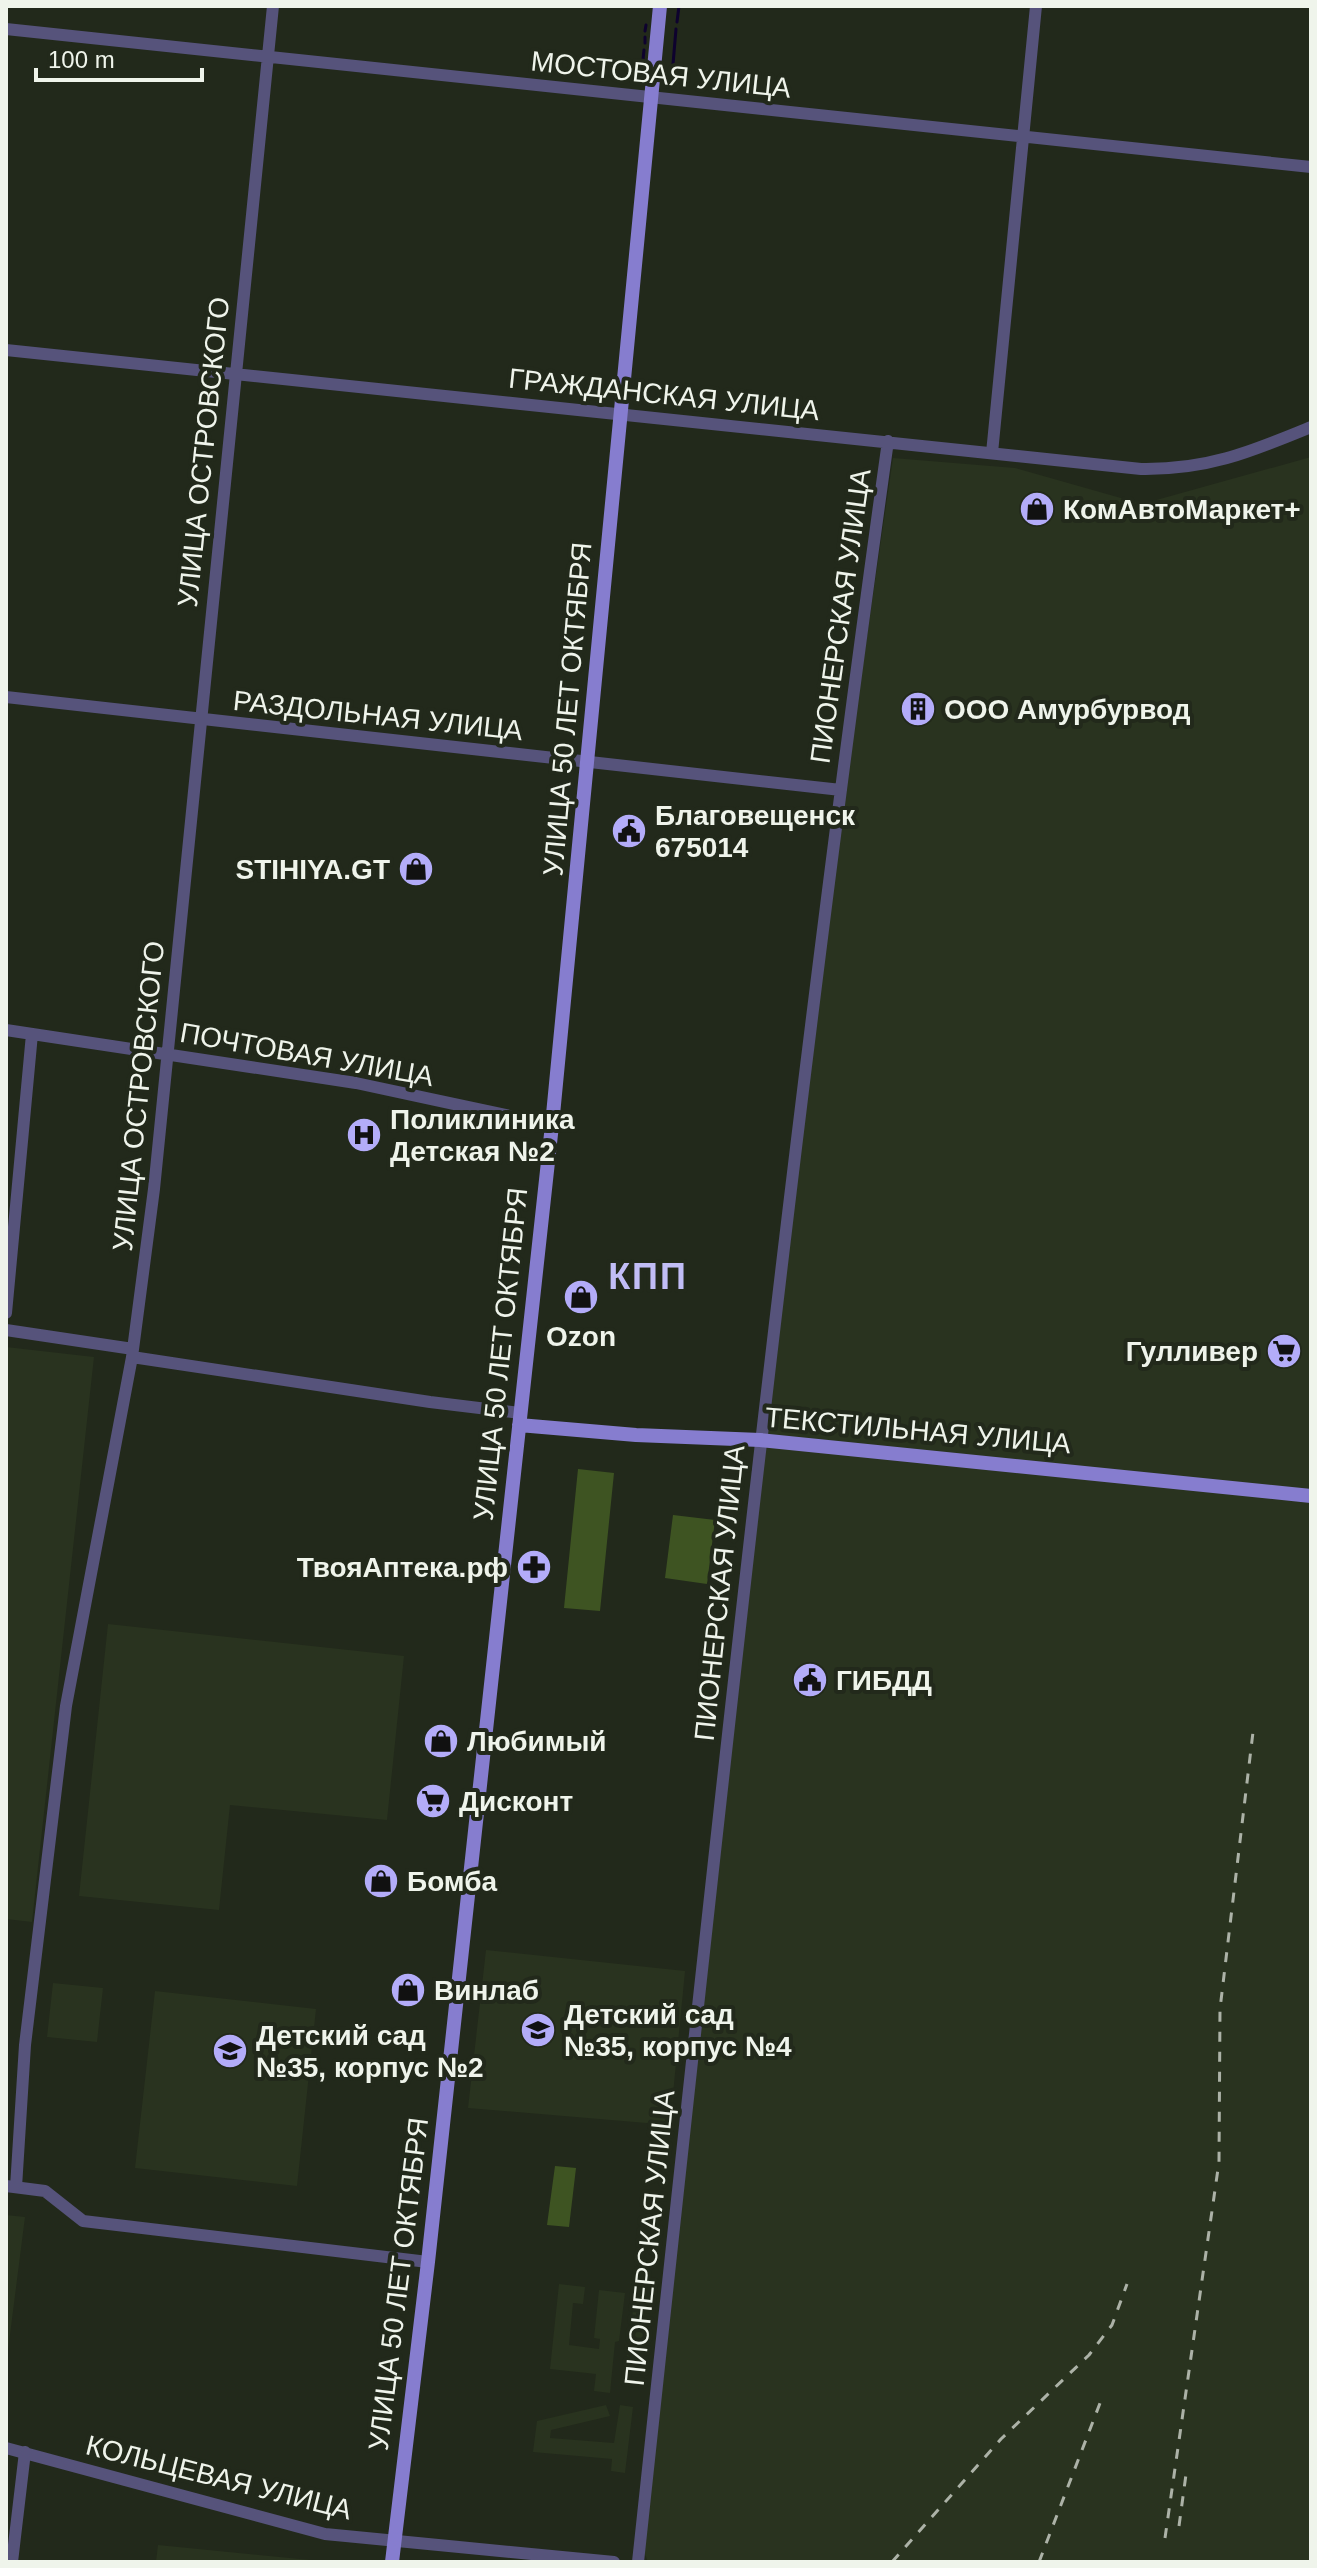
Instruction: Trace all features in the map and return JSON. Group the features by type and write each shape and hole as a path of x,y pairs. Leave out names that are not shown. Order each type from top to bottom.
{"main road":[{"name":"УЛИЦА 50 ЛЕТ ОКТЯБРЯ","path":"392,2562 428,2262 552,1125 660,6"},
{"name":"ТЕКСТИЛЬНАЯ УЛИЦА","path":"520,1419 636,1435 760,1440 1311,1496"}],"street":[{"name":"УЛИЦА ОСТРОВСКОГО","path":"11,2186 66,1706 132,1353 168,1054 273,6"},
{"path":"992,453 1036,6"},
{"name":"МОСТОВАЯ УЛИЦА","path":"6,29 1311,167"},
{"name":"ГРАЖДАНСКАЯ УЛИЦА","path":"6,350 1141,469 1210,464 1242,455 1311,427"},
{"name":"ПИОНЕРСКАЯ УЛИЦА","path":"638,2562 760,1440 888,441"},
{"name":"РАЗДОЛЬНАЯ УЛИЦА","path":"6,697 841,790"},
{"name":"ПОЧТОВАЯ УЛИЦА","path":"6,1030 356,1083 552,1125"},
{"path":"6,1313 32,1034"},
{"name":"ТЕКСТИЛЬНАЯ УЛИЦА","path":"6,1330 520,1419"},
{"path":"11,2186 45,2191 83,2221 428,2262"},
{"name":"КОЛЬЦЕВАЯ УЛИЦА","path":"6,2448 325,2534 614,2562"},
{"path":"12,2562 25,2452"}],"shaded area":[{"path":"1311,457 1311,2562 648,2562 638,2536 824,931 893,458 1015,468 1142,504"},
{"path":"6,1347 94,1357 32,1922 6,1919"},
{"path":"108,1624 404,1656 387,1820 230,1805 219,1910 79,1896"},
{"path":"486,1950 685,1971 670,2125 468,2108"},
{"path":"53,1983 103,1988 97,2042 47,2037"},
{"name":"Детский сад №35, корпус №2","path":"155,1991 316,2009 297,2186 135,2168"},
{"path":"6,2215 25,2217 6,2366"},
{"path":"559,2284 585,2287 583,2304 573,2303 569,2345 599,2349 600,2339 594,2338 599,2290 625,2293 619,2341 615,2342 610,2393 594,2391 596,2374 550,2369"},
{"path":"635,2294 649,2296 638,2374 625,2372"},
{"path":"606,2405 610,2416 551,2430 550,2438 614,2443 620,2405 633,2407 625,2473 611,2471 612,2459 533,2452 537,2421"},
{"path":"158,2545 330,2562 156,2562"}],"green space":[{"path":"578,1469 614,1473 600,1611 564,1608"},
{"path":"673,1515 715,1520 707,1584 665,1578"},
{"path":"555,2166 576,2168 569,2227 547,2225"}],"waterway":[{"path":"677,22 679,6"},
{"path":"645,31 646,25"},
{"path":"672,76 676,29"},
{"path":"645,37 645,43"},
{"path":"642,69 644,50"}],"railway":[{"path":"1165,2538 1219,2162 1220,2009 1253,1732"},
{"path":"892,2562 1001,2439 1089,2355 1112,2325 1127,2284"},
{"path":"1039,2562 1102,2398"},
{"path":"1179,2526 1187,2467"}],"place":[{"name":"КомАвтоМаркет+","path":"1037,509"},
{"name":"ООО Амурбурвод","path":"918,709"},
{"name":"Благовещенск 675014","path":"629,831"},
{"name":"STIHIYA.GT","path":"416,869"},
{"name":"Поликлиника Детская №2","path":"364,1135"},
{"name":"Ozon","path":"581,1297"},
{"name":"Гулливер","path":"1284,1351"},
{"name":"ТвояАптека.рф","path":"534,1567"},
{"name":"ГИБДД","path":"810,1680"},
{"name":"Любимый","path":"441,1741"},
{"name":"Дисконт","path":"433,1801"},
{"name":"Бомба","path":"381,1881"},
{"name":"Винлаб","path":"408,1990"},
{"name":"Детский сад №35, корпус №4","path":"538,2030"},
{"name":"Детский сад №35, корпус №2","path":"230,2051"}],"district":[{"name":"КПП","path":"648,1276"}]}
